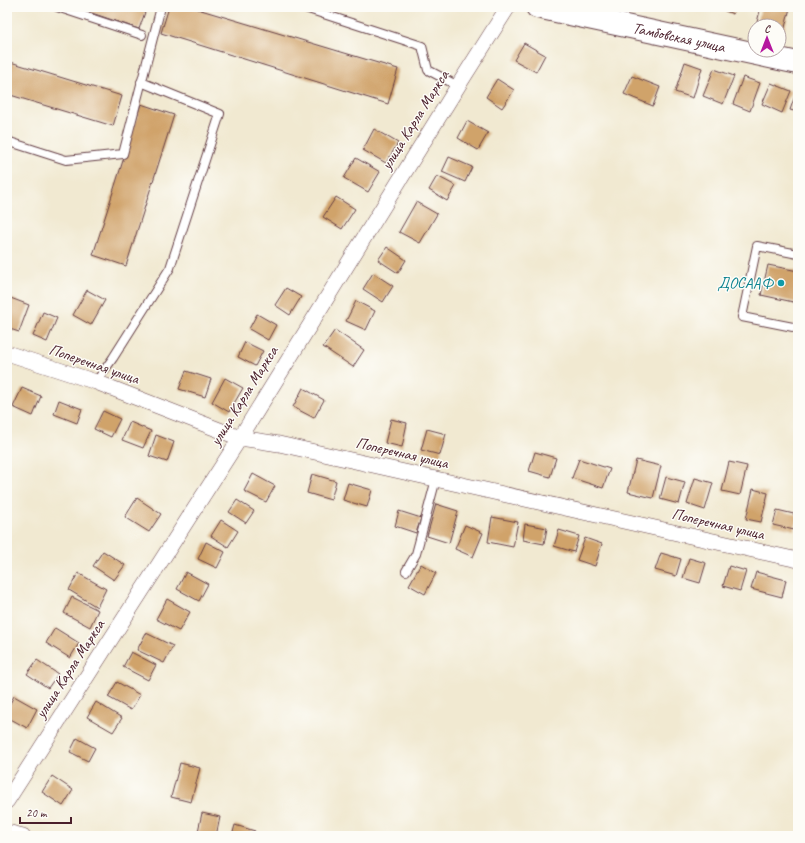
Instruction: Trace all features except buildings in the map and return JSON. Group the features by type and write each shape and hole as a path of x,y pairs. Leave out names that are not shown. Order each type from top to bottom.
{"main road":[{"name":"Тамбовская улица","path":"537,7 798,63"}],"street":[{"name":"улица Карла Маркса","path":"7,801 240,438 508,7"},
{"name":"Поперечная улица","path":"7,353 96,382 240,438 279,444 798,560"},
{"path":"7,832 24,836"}],"lane":[{"path":"56,7 142,35"},
{"path":"7,138 10,142 66,160 123,154 161,7"},
{"path":"302,7 422,46 428,70 458,86"},
{"path":"96,382 170,268 220,114 141,82"},
{"path":"798,254 757,246 742,316 798,328"},
{"path":"406,571 416,554 436,479"}],"place":[{"name":"ДОСААФ","path":"781,283"}]}
